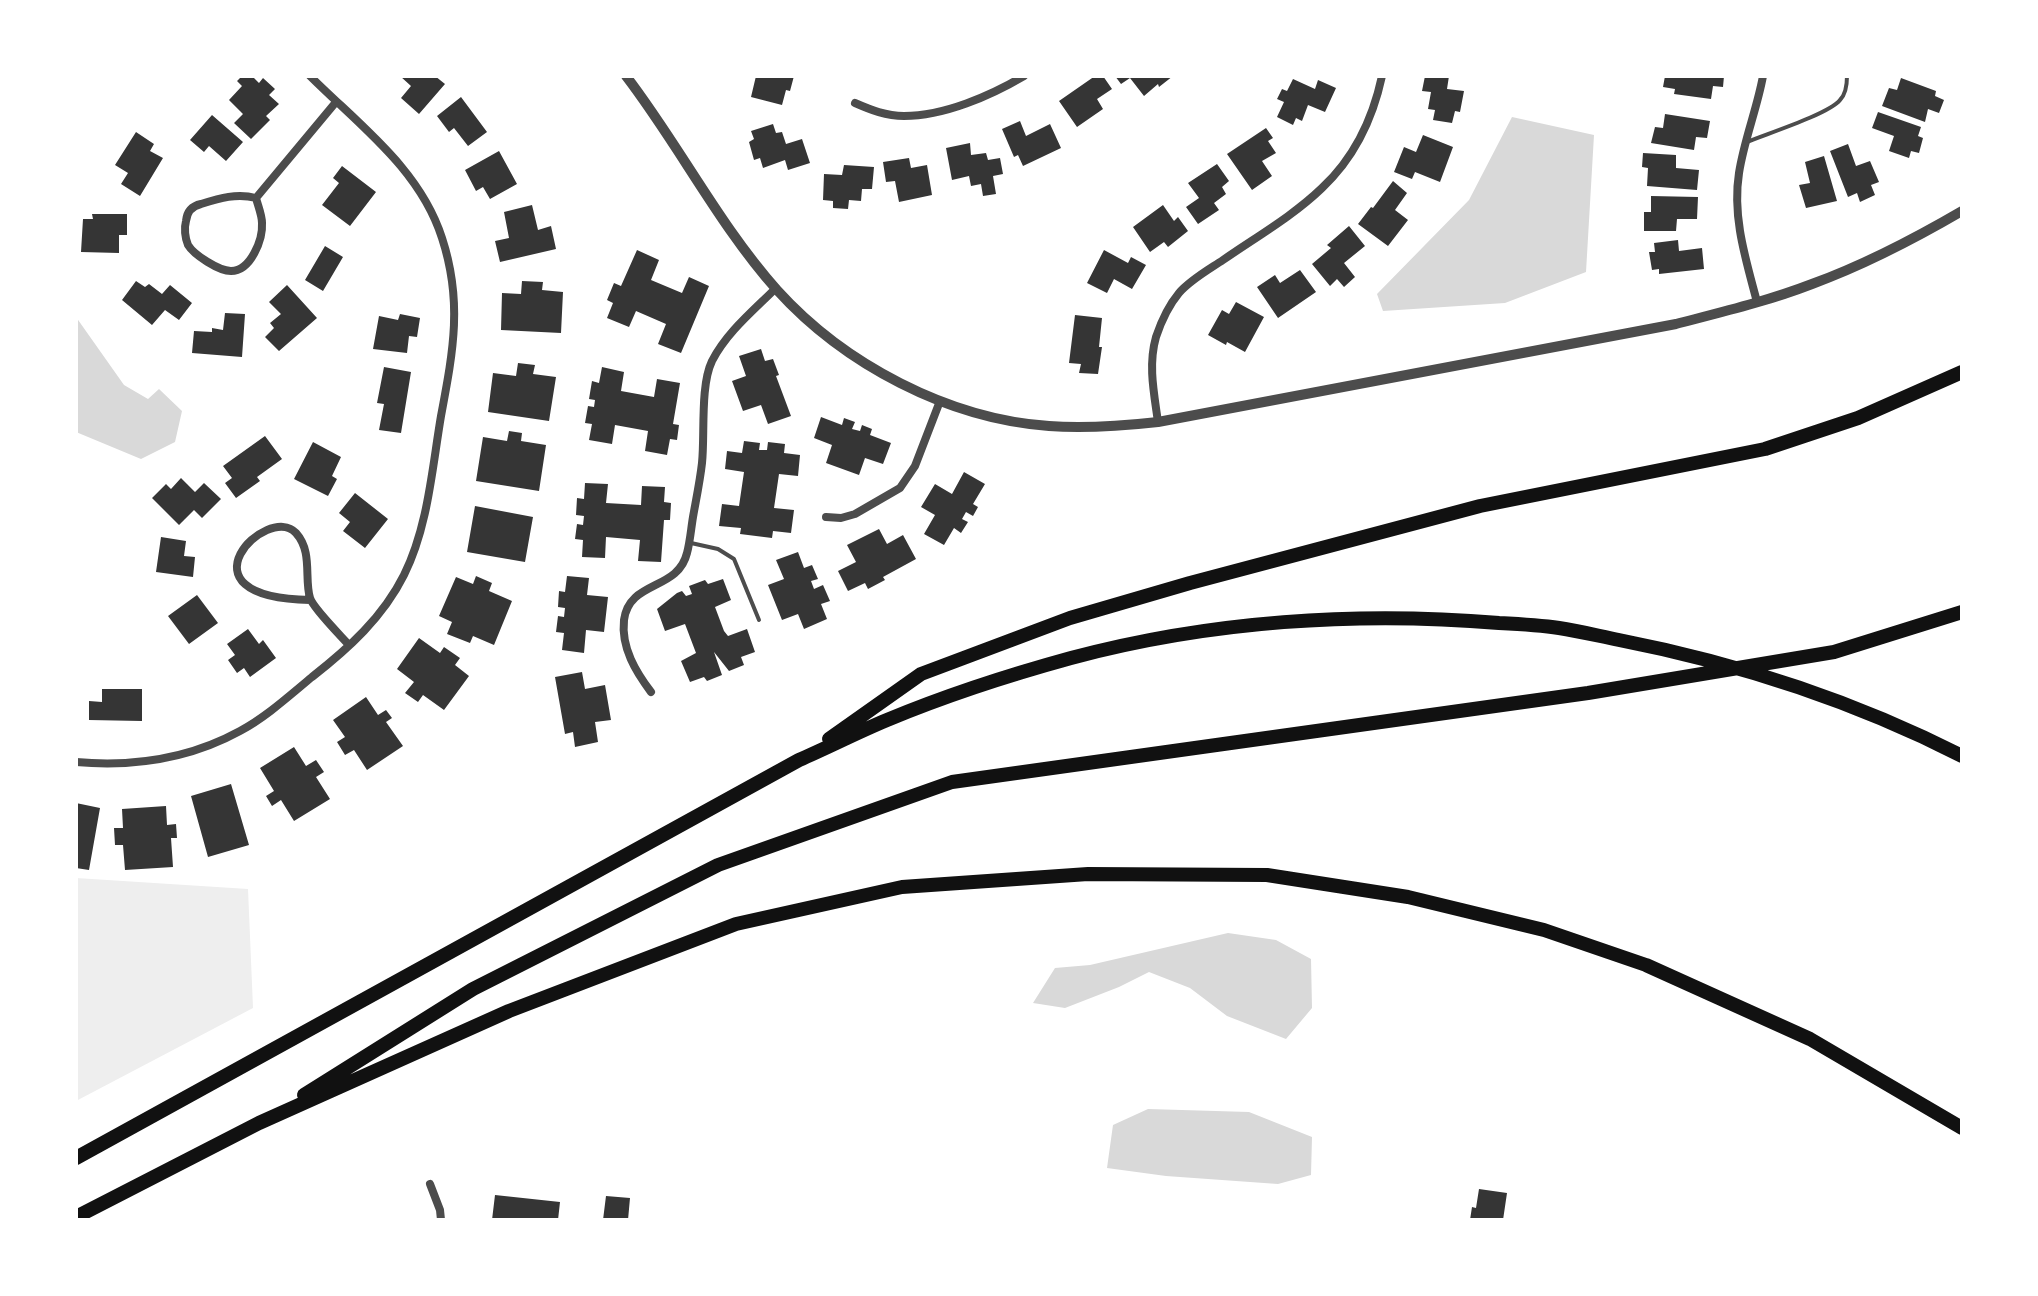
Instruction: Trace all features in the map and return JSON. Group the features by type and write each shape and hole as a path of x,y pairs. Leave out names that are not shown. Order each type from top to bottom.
{"highway":[{"path":"799,760 921,674 1070,618 1480,506 1765,449 1858,418 1962,372"},
{"path":"259,1123 473,989 718,865 952,782 1588,693 1834,652 1962,612"},
{"path":"76,1158 799,760 888,720 980,685 1074,657 1169,637 1266,624 1363,618 1444,618 1559,628 1661,648 1753,672 1868,713 1962,756"},
{"path":"76,1217 259,1123 509,1011 736,924 902,887 1088,874 1267,875 1408,897 1544,930 1646,965 1810,1039 1962,1128"}],"street":[{"path":"76,762 120,764 170,757 218,741 262,717 365,631 387,604 417,542 454,343 452,269 427,202 406,172 310,76"},
{"path":"626,76 776,288 834,343 890,378 940,401 1005,419 1046,426 1091,428 1158,422 1676,324 1813,284 1930,230 1962,211"},
{"path":"855,103 880,113 902,116 925,114 983,96 1024,76"},
{"path":"1158,422 1151,364 1156,338 1178,294 1298,208 1340,170 1370,117 1382,76"},
{"path":"1757,302 1737,217 1739,174 1763,76"},
{"path":"256,198 336,102"},
{"path":"242,194 256,198 262,223 259,244 240,269 229,271 213,265 189,246 184,229 186,215 194,206 242,194"},
{"path":"651,692 636,672 626,648 624,622 628,605 640,592 669,579 687,556 702,463 706,384 711,364 727,337 776,288"},
{"path":"826,517 841,518 855,514 900,488 915,466 940,401"},
{"path":"310,600 261,594 247,586 237,575 236,560 247,544 260,533 276,527 288,527 296,533 304,545 310,600 349,645"},
{"path":"430,1184 441,1220"}],"lane":[{"path":"1747,142 1830,109 1842,99 1847,76"},
{"path":"689,542 718,549 734,559 759,620"}],"shaded area":[{"path":"1512,117 1594,135 1586,272 1505,303 1383,311 1377,294 1469,200"},
{"path":"76,317 124,385 148,399 159,389 182,411 175,442 141,459 76,432"},
{"path":"76,878 248,889 253,1008 76,1101"},
{"path":"1228,933 1276,940 1311,959 1312,1008 1286,1039 1227,1016 1190,988 1149,972 1065,1008 1033,1003 1055,968 1090,965"},
{"path":"1148,1109 1249,1112 1312,1137 1311,1175 1278,1184 1166,1176 1107,1168 1113,1125"}],"building":[{"path":"242,76 252,76 259,83 263,78 275,89 269,95 279,104 266,116 270,120 251,139 234,123 243,114 229,100 242,86 237,81"},
{"path":"400,76 435,76 445,84 419,114 401,98 411,86"},
{"path":"756,76 794,76 782,105 751,97"},
{"path":"1095,76 1103,76 1112,89 1097,99 1103,109 1077,127 1059,101"},
{"path":"1115,76 1173,76 1144,96 1130,78 1121,84"},
{"path":"1425,76 1449,76 1447,89 1464,91 1460,112 1455,111 1452,123 1433,120 1435,110 1428,109 1431,92 1422,91"},
{"path":"1665,76 1724,76 1723,87 1713,86 1711,99 1674,94 1675,89 1663,87"},
{"path":"1901,78 1936,91 1935,96 1944,100 1939,113 1928,109 1925,122 1882,106 1889,88 1897,90"},
{"path":"1293,79 1315,89 1318,80 1336,88 1325,112 1308,105 1302,121 1296,118 1293,125 1277,117 1284,102 1277,99 1282,89 1287,91"},
{"path":"461,97 487,132 468,146 454,128 449,132 437,116"},
{"path":"1878,112 1921,127 1918,136 1923,138 1919,153 1911,151 1909,158 1889,151 1894,136 1872,128"},
{"path":"1665,114 1710,121 1707,138 1696,137 1694,150 1651,143 1655,127 1663,128"},
{"path":"212,115 243,142 226,161 209,146 204,152 190,140"},
{"path":"1020,121 1026,136 1050,124 1061,148 1023,166 1018,155 1014,157 1002,129"},
{"path":"773,124 776,133 782,132 786,144 802,139 810,163 788,170 785,160 763,168 760,158 754,160 749,142 754,139 751,131"},
{"path":"1266,128 1273,138 1268,141 1276,153 1262,161 1272,176 1252,190 1227,154"},
{"path":"136,132 154,144 150,151 163,158 140,196 121,184 128,173 115,165"},
{"path":"1423,135 1453,147 1440,182 1415,172 1412,179 1394,172 1404,147 1416,152"},
{"path":"970,143 971,155 986,153 988,160 1000,158 1003,174 993,176 996,194 983,196 981,184 971,186 969,176 952,180 946,148"},
{"path":"1848,144 1856,166 1870,161 1879,182 1871,185 1875,195 1860,202 1857,193 1848,197 1830,151"},
{"path":"499,151 517,184 490,199 483,187 476,191 465,170"},
{"path":"1643,153 1676,155 1676,168 1699,170 1697,190 1647,186 1648,168 1642,167"},
{"path":"1824,156 1837,201 1806,208 1799,185 1810,183 1805,162"},
{"path":"909,158 911,168 927,165 932,195 899,202 895,181 886,182 883,162"},
{"path":"1217,164 1229,181 1222,187 1226,194 1214,203 1219,210 1198,224 1186,207 1199,198 1188,183"},
{"path":"844,165 874,167 872,189 862,189 861,201 849,200 848,209 833,208 833,201 823,200 824,174 842,175"},
{"path":"342,166 376,192 350,226 322,205 339,183 333,178"},
{"path":"1393,181 1407,193 1395,210 1408,220 1388,246 1358,224"},
{"path":"1651,196 1698,197 1697,219 1677,219 1676,231 1644,231 1644,212 1651,212"},
{"path":"532,205 538,230 551,226 556,249 500,262 495,241 509,238 504,212"},
{"path":"1163,205 1174,221 1178,217 1188,231 1168,247 1164,242 1150,252 1133,227"},
{"path":"92,214 127,214 127,235 119,235 119,253 81,252 83,219 93,219"},
{"path":"1349,226 1365,246 1344,263 1355,277 1344,287 1337,279 1330,286 1312,264 1331,248 1327,245"},
{"path":"1678,240 1679,251 1702,248 1704,269 1659,274 1659,269 1652,270 1649,252 1655,252 1654,243"},
{"path":"325,246 343,257 323,291 305,280"},
{"path":"637,250 659,260 651,280 682,293 689,277 709,286 681,353 658,344 666,324 636,311 629,327 607,318 613,303 607,300 614,283 621,286"},
{"path":"1104,250 1128,263 1131,257 1146,265 1132,289 1114,279 1107,293 1087,283"},
{"path":"1300,270 1316,292 1278,318 1257,287 1275,275 1280,283"},
{"path":"136,281 145,287 149,284 162,294 170,285 192,303 179,320 165,310 152,325 122,300"},
{"path":"522,281 543,282 542,290 563,292 561,333 501,330 502,293 521,294"},
{"path":"287,285 317,318 279,351 265,337 274,328 270,323 281,314 269,302"},
{"path":"1236,302 1264,317 1245,352 1208,335 1222,310 1229,314"},
{"path":"225,313 245,314 242,357 192,353 194,331 223,330"},
{"path":"400,314 420,318 417,337 409,336 407,353 373,349 379,316 398,320"},
{"path":"1075,315 1102,318 1098,374 1079,373 1081,364 1069,363"},
{"path":"761,349 765,361 773,359 791,416 768,424 761,405 743,411 732,381 746,376 739,356"},
{"path":"518,363 535,365 533,374 556,377 549,421 488,412 493,373 516,376"},
{"path":"384,367 411,372 401,433 379,430 384,404 377,403"},
{"path":"602,367 624,372 621,391 654,397 657,379 680,383 673,424 679,425 677,440 670,439 667,455 645,451 648,431 615,425 612,444 589,440 592,424 585,423 588,406 594,407 595,400 589,399 592,381 599,383"},
{"path":"821,417 842,425 844,418 855,422 852,429 860,431 862,425 872,429 870,435 891,443 883,464 865,458 859,475 826,463 832,445 814,438"},
{"path":"509,431 522,433 521,441 546,445 539,491 476,481 483,437 507,441"},
{"path":"265,436 282,459 257,477 260,481 236,498 225,483 232,478 223,466"},
{"path":"744,441 760,443 759,450 767,450 768,442 785,444 784,453 800,455 798,476 779,474 774,508 794,510 791,533 773,531 772,538 740,534 741,528 719,526 722,504 739,506 744,472 725,469 727,451 742,453"},
{"path":"313,442 341,457 332,476 337,479 328,496 294,479"},
{"path":"964,472 985,484 973,504 978,507 973,516 966,512 962,519 968,522 961,533 954,528 944,545 924,534 935,515 921,507 935,484 952,494"},
{"path":"181,478 195,492 204,483 221,499 202,518 194,510 179,525 152,498 166,484 171,489"},
{"path":"585,483 608,484 606,503 641,505 642,486 665,487 664,502 671,503 670,520 664,520 661,562 638,561 640,540 606,537 605,558 582,557 583,540 575,539 577,524 583,525 584,516 576,515 577,498 584,499"},
{"path":"355,493 388,519 365,548 343,531 350,522 339,513"},
{"path":"475,506 533,517 525,562 467,552"},
{"path":"879,529 887,544 903,535 916,559 868,589 865,583 848,591 838,571 856,562 847,545"},
{"path":"161,537 186,541 184,556 195,557 193,577 156,572"},
{"path":"798,552 804,568 812,565 818,579 811,581 814,589 823,585 830,601 821,604 827,619 804,629 798,614 782,620 768,585 784,579 776,560"},
{"path":"476,576 492,583 489,591 512,601 494,645 473,636 470,643 447,634 452,622 439,616 456,577 473,584"},
{"path":"567,576 589,578 587,595 608,597 604,632 586,630 584,653 562,650 564,633 556,632 558,616 564,617 565,608 558,607 559,591 565,592"},
{"path":"723,579 731,600 715,607 724,631 728,636 747,629 755,652 741,657 744,665 729,671 714,652 722,675 707,681 704,677 690,682 681,661 696,653 685,624 665,631 657,609 677,593 692,594 689,586 705,580 708,584"},
{"path":"197,595 218,623 189,644 168,616"},
{"path":"248,629 259,644 263,640 276,658 250,677 244,668 237,673 228,660 235,655 227,644"},
{"path":"419,638 440,653 444,647 460,658 455,665 469,676 444,710 423,695 418,702 405,693 414,682 397,669"},
{"path":"582,672 585,689 605,685 611,720 595,722 598,742 575,747 573,732 565,734 555,677"},
{"path":"102,689 142,689 142,721 89,720 89,701 102,702"},
{"path":"366,697 378,715 386,710 392,718 386,722 403,746 367,770 354,750 345,755 337,742 345,737 333,720"},
{"path":"294,747 306,766 316,760 324,772 316,777 330,799 294,821 281,800 272,806 266,796 274,791 260,768"},
{"path":"231,784 249,845 208,857 191,796"},
{"path":"76,803 100,808 89,870 76,868"},
{"path":"166,806 167,825 176,824 177,838 171,838 173,867 125,870 123,845 115,845 114,828 123,828 122,809"},
{"path":"1479,1189 1507,1193 1503,1220 1470,1220 1472,1207 1476,1208"},
{"path":"495,1195 560,1202 558,1220 492,1220"},
{"path":"606,1196 630,1198 628,1220 603,1220"}]}
